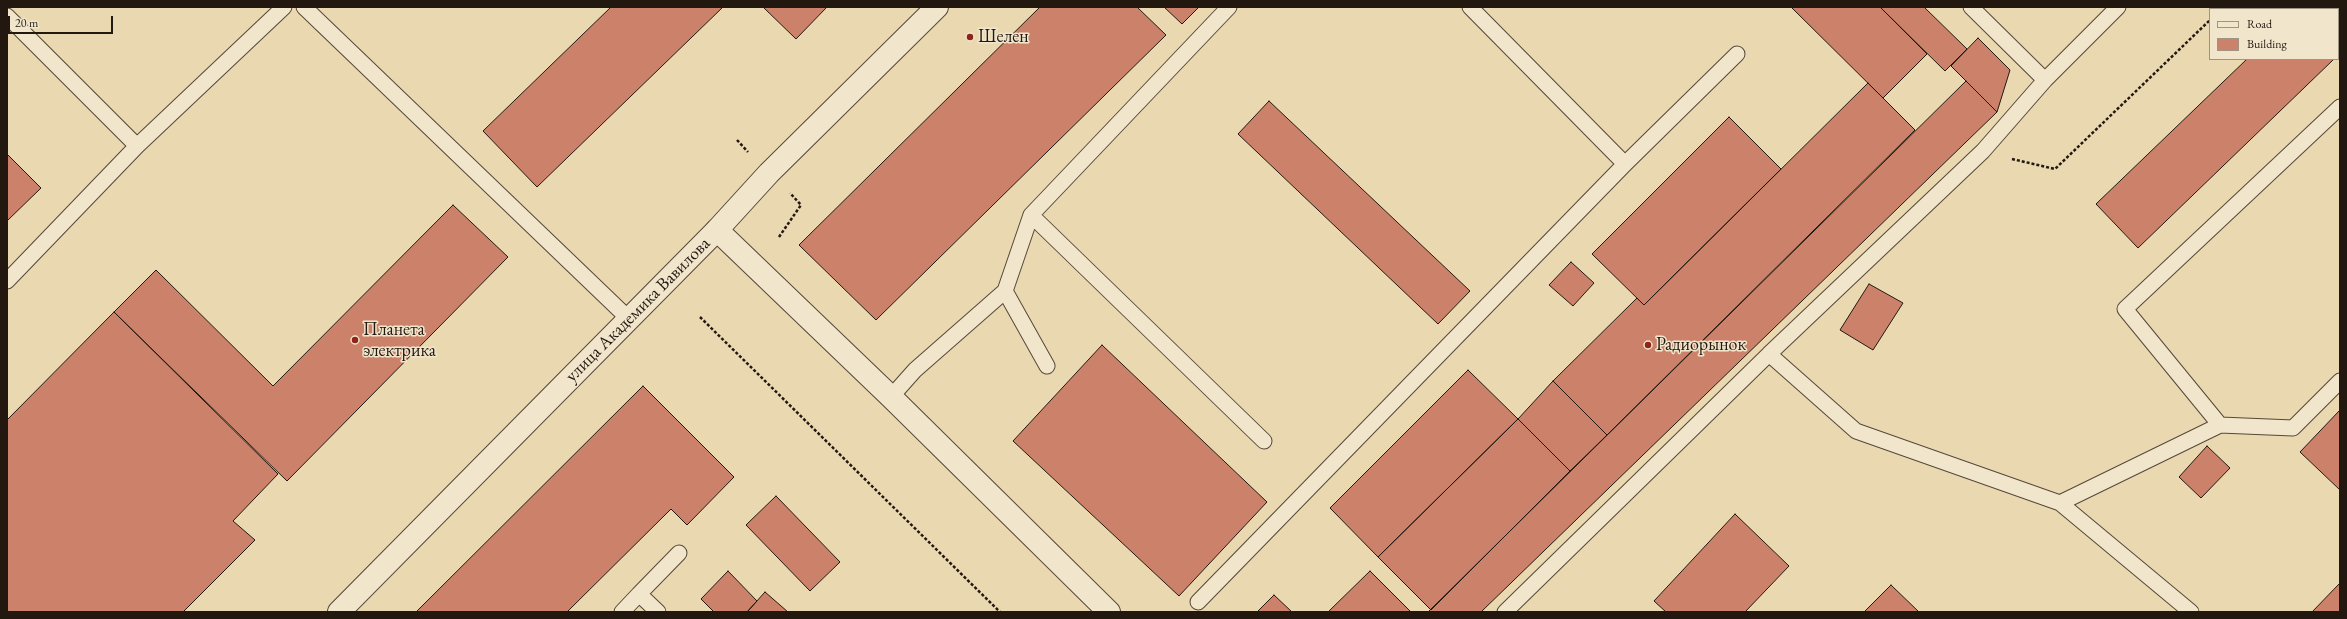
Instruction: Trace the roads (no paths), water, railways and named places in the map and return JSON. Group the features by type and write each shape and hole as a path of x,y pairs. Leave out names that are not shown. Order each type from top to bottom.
{"street":[{"name":"улица Академика Вавилова","path":"338,612 717,230 769,173 937,7"},
{"path":"717,230 891,397 1109,612"}],"lane":[{"path":"7,281 137,146 284,7"},
{"path":"304,7 629,319"},
{"path":"891,397 915,370 1005,291 1031,215 1229,7"},
{"path":"1470,7 1625,164"},
{"path":"1971,7 2045,80"},
{"path":"1505,612 1770,354 1983,151 2045,80 2118,7"},
{"path":"7,16 137,146"},
{"path":"1198,602 1625,164 1737,54"},
{"path":"2220,425 2125,309 2340,107"},
{"path":"1031,215 1264,441"},
{"path":"1005,291 1047,366"},
{"path":"1770,354 1856,432 2060,503 2191,612"},
{"path":"2060,503 2220,425 2294,428 2340,381"},
{"path":"622,612 679,553"},
{"path":"639,594 658,612"}],"place":[{"name":"Шелен","path":"970,37"},
{"name":"Планета электрика","path":"355,340"},
{"name":"Радиорынок","path":"1648,345"}]}
